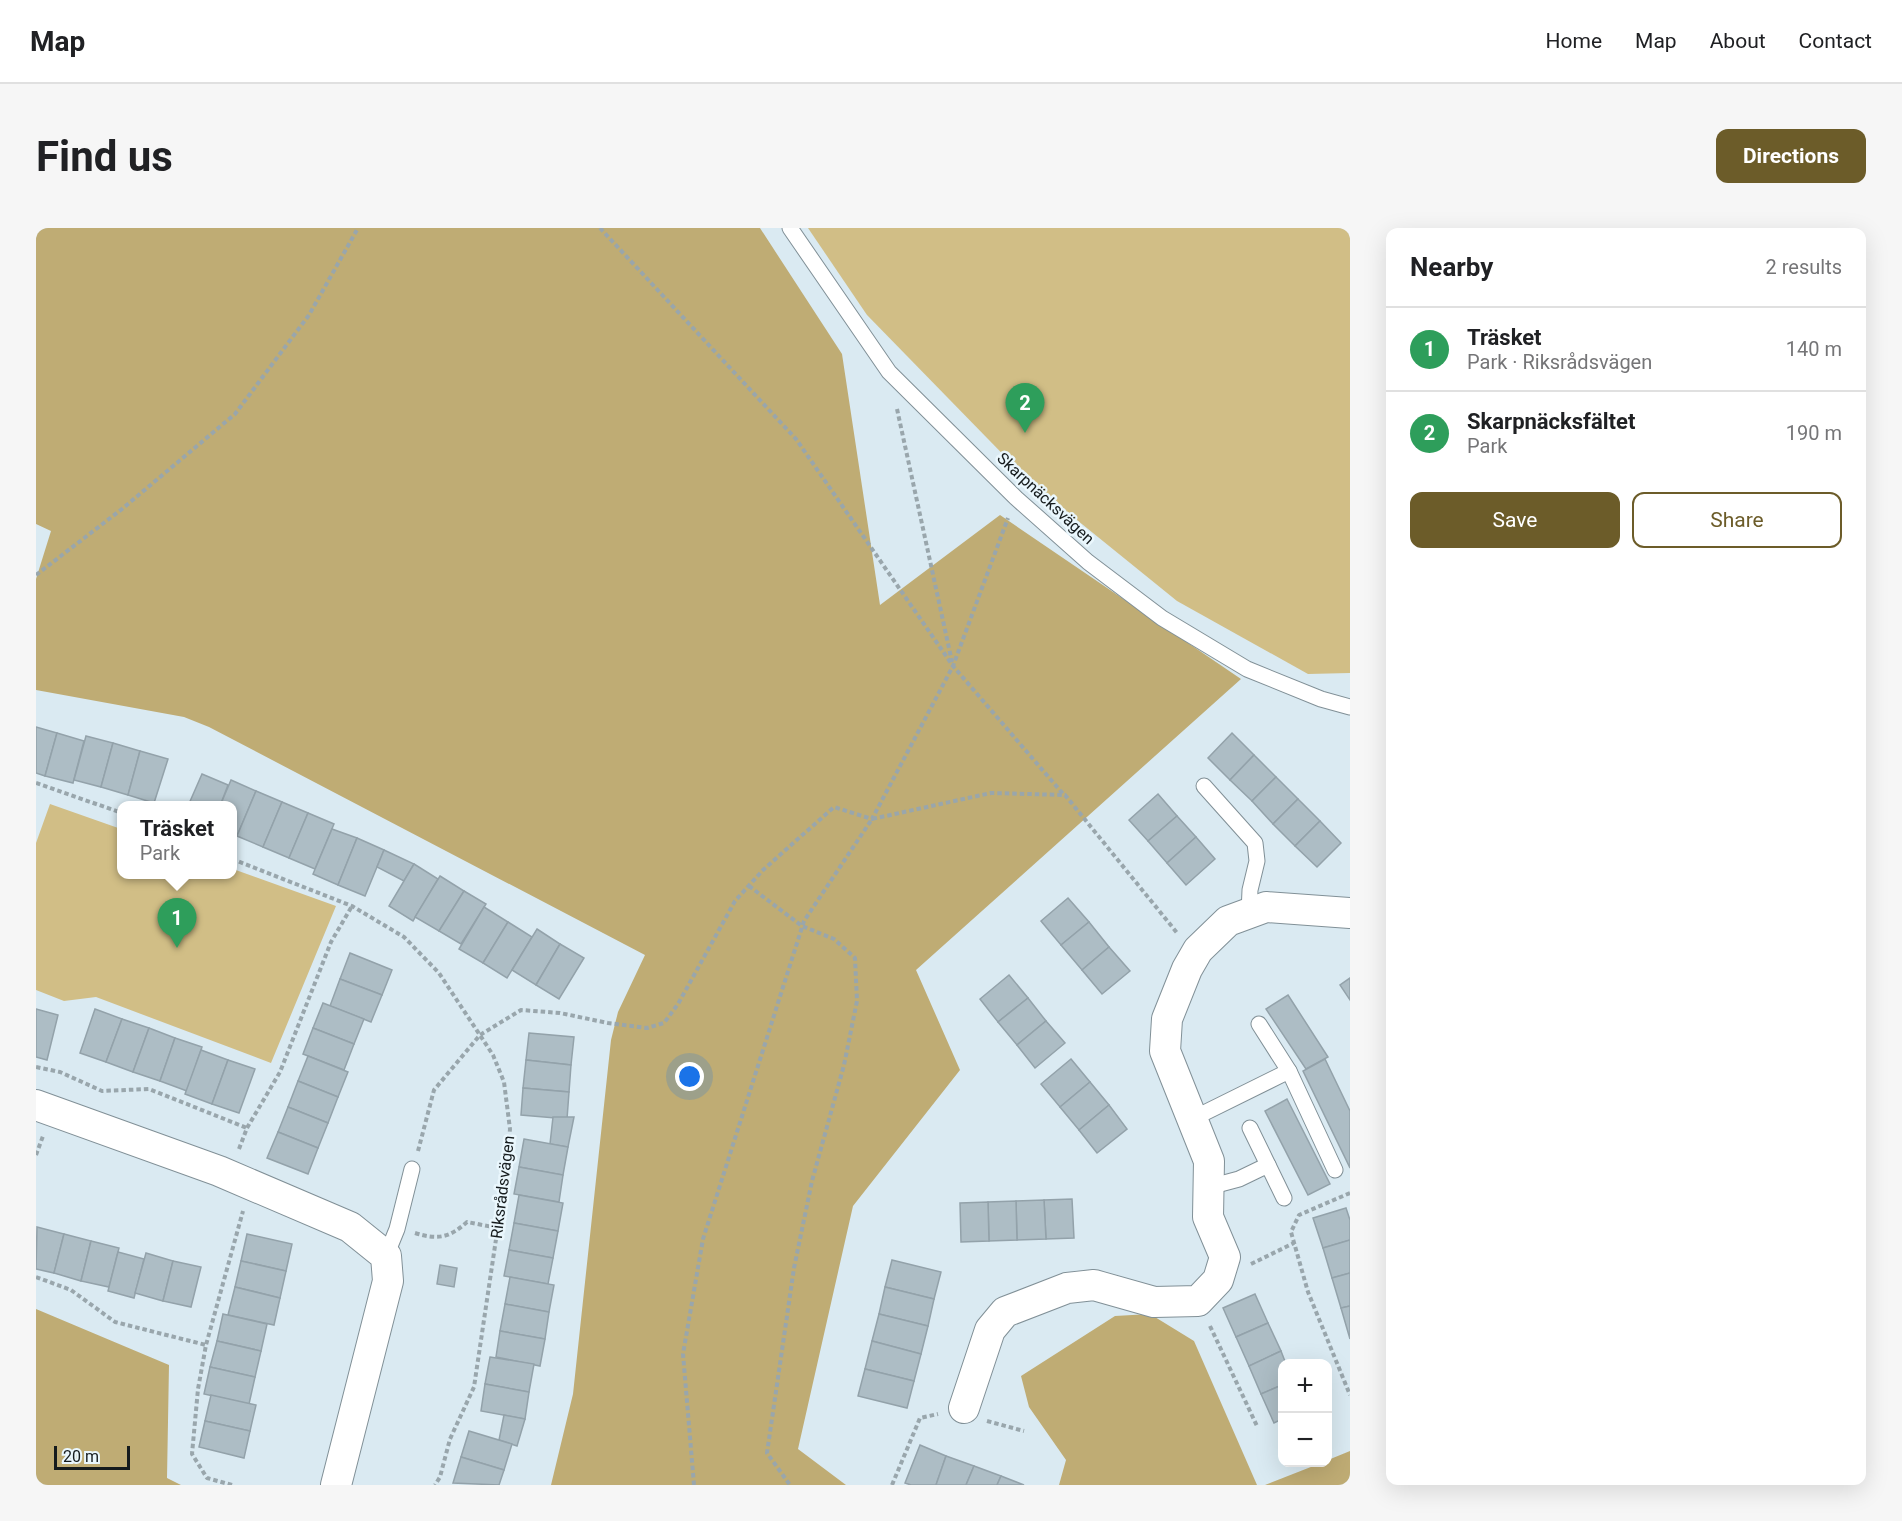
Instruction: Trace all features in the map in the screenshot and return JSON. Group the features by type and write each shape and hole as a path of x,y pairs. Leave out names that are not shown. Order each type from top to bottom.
{"street":[{"path":"964,1408 990,1330 1005,1312 1067,1288 1094,1285 1154,1302 1208,1290 1225,1257 1208,1217 1209,1161 1165,1052 1167,1018 1187,969 1198,950 1228,921 1266,907 1350,913"},
{"path":"36,1105 240,1180 350,1227 386,1256 388,1281 336,1485"}],"lane":[{"name":"Skarpnäcksvägen","path":"790,228 890,372 1016,498 1088,561 1162,618 1247,669 1321,699 1350,707"},
{"path":"1204,786 1255,843 1257,861 1250,890 1249,913"},
{"path":"1259,1024 1289,1071 1335,1170"},
{"path":"1192,1119 1289,1071"},
{"path":"1250,1128 1284,1198"},
{"path":"1209,1187 1239,1179 1268,1165"},
{"path":"386,1256 397,1229 412,1169"}],"path":[{"path":"36,575 122,509 235,414 309,315 358,228"},
{"path":"600,228 796,440 953,666 1065,795 1185,943"},
{"path":"890,372 953,666"},
{"path":"694,1485 683,1353 703,1239 802,926 872,819 953,666 1016,498"},
{"path":"36,783 117,811"},
{"path":"412,1169 434,1090 480,1035 520,1010 560,1013 647,1028 664,1023 678,1004 735,901 762,870 834,807 872,819 991,793 1065,795"},
{"name":"Riksrådsvägen","path":"237,861 352,906 404,937 439,973 494,1055 504,1082 510,1129 506,1172 474,1387 450,1439 440,1478 435,1485"},
{"path":"749,886 802,926 834,939 855,958 857,1001 844,1065 812,1181 794,1268 767,1453 790,1485"},
{"path":"232,1485 207,1478 192,1454 198,1389 240,1180 247,1128 280,1072 331,942 352,906"},
{"path":"36,1066 60,1072 102,1091 149,1089 247,1128"},
{"path":"1350,1193 1299,1215 1291,1232 1308,1292 1350,1395"},
{"path":"397,1229 442,1238 459,1230 467,1222 498,1228"},
{"path":"1257,1426 1208,1290 1294,1243"},
{"path":"36,1277 70,1290 115,1322 206,1345"},
{"path":"892,1485 920,1418 964,1408 981,1419 1024,1431"}],"shaded area":[{"path":"36,228 760,228 842,354 880,605 1000,515 1241,679 916,970 960,1070 853,1206 798,1449 846,1485 551,1485 573,1394 611,1040 618,1012 645,955 209,727 184,717 36,690 36,579 51,531 36,524"},
{"path":"808,228 1350,228 1350,673 1308,674 1177,601 1030,482 867,315"},
{"path":"50,804 117,828 117,879 237,879 237,870 336,906 271,1063 96,997 64,1001 36,990 36,843"},
{"path":"36,1309 169,1365 167,1478 181,1485 36,1485"},
{"path":"1150,1314 1194,1341 1257,1485 1059,1485 1066,1460 1029,1407 1021,1376 1115,1316"},
{"path":"1350,1451 1350,1485 1265,1485 1311,1467 1332,1467 1332,1458"}],"building":[{"path":"36,727 57,733 45,776 36,773"},
{"path":"57,733 84,741 73,783 45,776"},
{"path":"1232,733 1254,755 1230,780 1208,758"},
{"path":"86,736 113,743 101,787 74,780"},
{"path":"113,743 140,751 128,795 101,787"},
{"path":"140,751 168,759 155,801 128,795"},
{"path":"1254,755 1276,777 1252,801 1230,780"},
{"path":"202,774 228,785 222,801 190,801"},
{"path":"1276,777 1298,799 1273,824 1252,801"},
{"path":"231,780 256,791 237,836 237,801 222,801"},
{"path":"256,791 282,802 263,847 237,836"},
{"path":"1158,794 1177,816 1148,841 1129,820"},
{"path":"1298,799 1320,821 1295,846 1273,824"},
{"path":"282,802 308,813 289,858 263,847"},
{"path":"308,813 334,824 315,869 289,858"},
{"path":"1177,816 1196,837 1167,863 1148,841"},
{"path":"1320,821 1341,843 1317,867 1295,846"},
{"path":"332,829 357,838 338,885 313,874"},
{"path":"1196,837 1215,859 1186,885 1167,863"},
{"path":"357,838 384,850 365,896 338,885"},
{"path":"384,850 414,864 404,881 377,867"},
{"path":"414,864 438,879 413,921 389,906"},
{"path":"440,876 464,891 439,931 415,917"},
{"path":"464,891 486,904 461,944 439,931"},
{"path":"1068,898 1089,922 1061,945 1041,921"},
{"path":"484,907 508,922 483,963 459,949"},
{"path":"508,922 532,937 507,978 483,963"},
{"path":"1089,922 1109,947 1082,970 1061,945"},
{"path":"537,929 560,944 536,985 512,970"},
{"path":"560,944 584,958 559,999 536,985"},
{"path":"1109,947 1130,971 1102,994 1082,970"},
{"path":"350,953 392,970 382,995 340,979"},
{"path":"1009,975 1028,998 998,1022 980,999"},
{"path":"1350,978 1350,1000 1340,985"},
{"path":"340,979 382,995 371,1022 330,1006"},
{"path":"1288,995 1328,1057 1306,1069 1266,1009"},
{"path":"1028,998 1046,1021 1017,1045 998,1022"},
{"path":"323,1003 364,1019 354,1044 313,1028"},
{"path":"36,1009 58,1015 47,1060 36,1057"},
{"path":"95,1009 122,1019 106,1062 80,1053"},
{"path":"122,1019 149,1028 133,1072 106,1062"},
{"path":"1046,1021 1065,1043 1035,1068 1017,1045"},
{"path":"149,1028 175,1038 160,1081 133,1072"},
{"path":"313,1028 354,1044 344,1070 303,1054"},
{"path":"529,1033 574,1037 571,1065 526,1060"},
{"path":"175,1038 202,1047 187,1091 160,1081"},
{"path":"201,1050 228,1060 212,1104 185,1094"},
{"path":"308,1056 348,1072 338,1097 298,1081"},
{"path":"1071,1059 1090,1082 1060,1107 1041,1084"},
{"path":"1325,1059 1350,1111 1350,1168 1303,1071"},
{"path":"228,1060 255,1069 239,1113 212,1104"},
{"path":"526,1060 571,1065 569,1092 523,1088"},
{"path":"298,1081 338,1097 328,1123 288,1107"},
{"path":"1090,1082 1109,1105 1079,1130 1060,1107"},
{"path":"523,1088 569,1092 567,1119 521,1115"},
{"path":"1287,1099 1330,1184 1308,1195 1265,1111"},
{"path":"1109,1105 1127,1129 1097,1153 1079,1130"},
{"path":"288,1107 328,1123 318,1148 278,1132"},
{"path":"553,1117 574,1117 568,1147 550,1144"},
{"path":"278,1132 318,1148 308,1174 267,1158"},
{"path":"524,1139 568,1147 563,1175 519,1167"},
{"path":"519,1167 563,1175 559,1202 514,1194"},
{"path":"519,1195 563,1203 558,1231 514,1223"},
{"path":"1072,1199 1074,1238 1046,1239 1044,1200"},
{"path":"1044,1200 1046,1239 1017,1240 1016,1201"},
{"path":"1016,1201 1017,1240 989,1241 988,1202"},
{"path":"988,1202 989,1241 961,1242 960,1203"},
{"path":"1346,1208 1350,1220 1350,1240 1323,1248 1313,1218"},
{"path":"514,1223 558,1231 553,1258 509,1250"},
{"path":"37,1227 64,1234 54,1273 36,1269"},
{"path":"64,1234 91,1241 81,1281 54,1273"},
{"path":"247,1234 292,1244 286,1271 241,1261"},
{"path":"1350,1240 1350,1273 1332,1278 1323,1248"},
{"path":"91,1241 119,1248 109,1287 81,1281"},
{"path":"509,1250 553,1258 548,1284 504,1276"},
{"path":"118,1252 144,1259 134,1298 108,1291"},
{"path":"146,1253 173,1261 163,1301 135,1293"},
{"path":"892,1260 941,1272 934,1299 885,1287"},
{"path":"173,1261 201,1267 191,1307 163,1301"},
{"path":"241,1261 286,1271 280,1298 235,1287"},
{"path":"440,1265 457,1268 454,1287 437,1284"},
{"path":"1350,1273 1350,1306 1341,1308 1332,1278"},
{"path":"510,1277 554,1285 549,1312 505,1304"},
{"path":"235,1287 280,1298 274,1325 228,1315"},
{"path":"885,1287 934,1299 928,1326 879,1314"},
{"path":"1255,1294 1268,1323 1236,1337 1223,1308"},
{"path":"505,1304 549,1312 545,1339 500,1331"},
{"path":"1350,1306 1350,1339 1341,1308"},
{"path":"223,1314 267,1324 261,1351 217,1341"},
{"path":"879,1314 928,1326 921,1354 872,1341"},
{"path":"1268,1323 1281,1351 1249,1366 1236,1337"},
{"path":"500,1331 545,1339 540,1366 496,1357"},
{"path":"217,1341 261,1351 255,1377 210,1367"},
{"path":"872,1341 921,1354 914,1381 865,1369"},
{"path":"1281,1351 1284,1359 1278,1359 1278,1387 1261,1394 1249,1366"},
{"path":"490,1357 534,1364 529,1392 485,1384"},
{"path":"210,1367 255,1377 249,1404 204,1394"},
{"path":"865,1369 914,1381 907,1408 858,1396"},
{"path":"485,1384 529,1392 525,1419 481,1411"},
{"path":"1278,1387 1278,1421 1274,1423 1261,1394"},
{"path":"211,1395 256,1405 250,1431 205,1421"},
{"path":"504,1415 525,1419 517,1446 499,1440"},
{"path":"205,1421 250,1431 244,1458 199,1447"},
{"path":"469,1431 512,1444 504,1470 461,1457"},
{"path":"920,1445 946,1456 936,1485 905,1483"},
{"path":"946,1456 974,1466 966,1485 936,1485"},
{"path":"461,1457 504,1470 499,1485 453,1483"},
{"path":"974,1466 1001,1476 997,1485 966,1485"},
{"path":"1001,1476 1024,1485 997,1485"}],"place":[{"name":"Skarpnäcksfältet","path":"1025,433"},
{"name":"Träsket","path":"177,948"}]}
